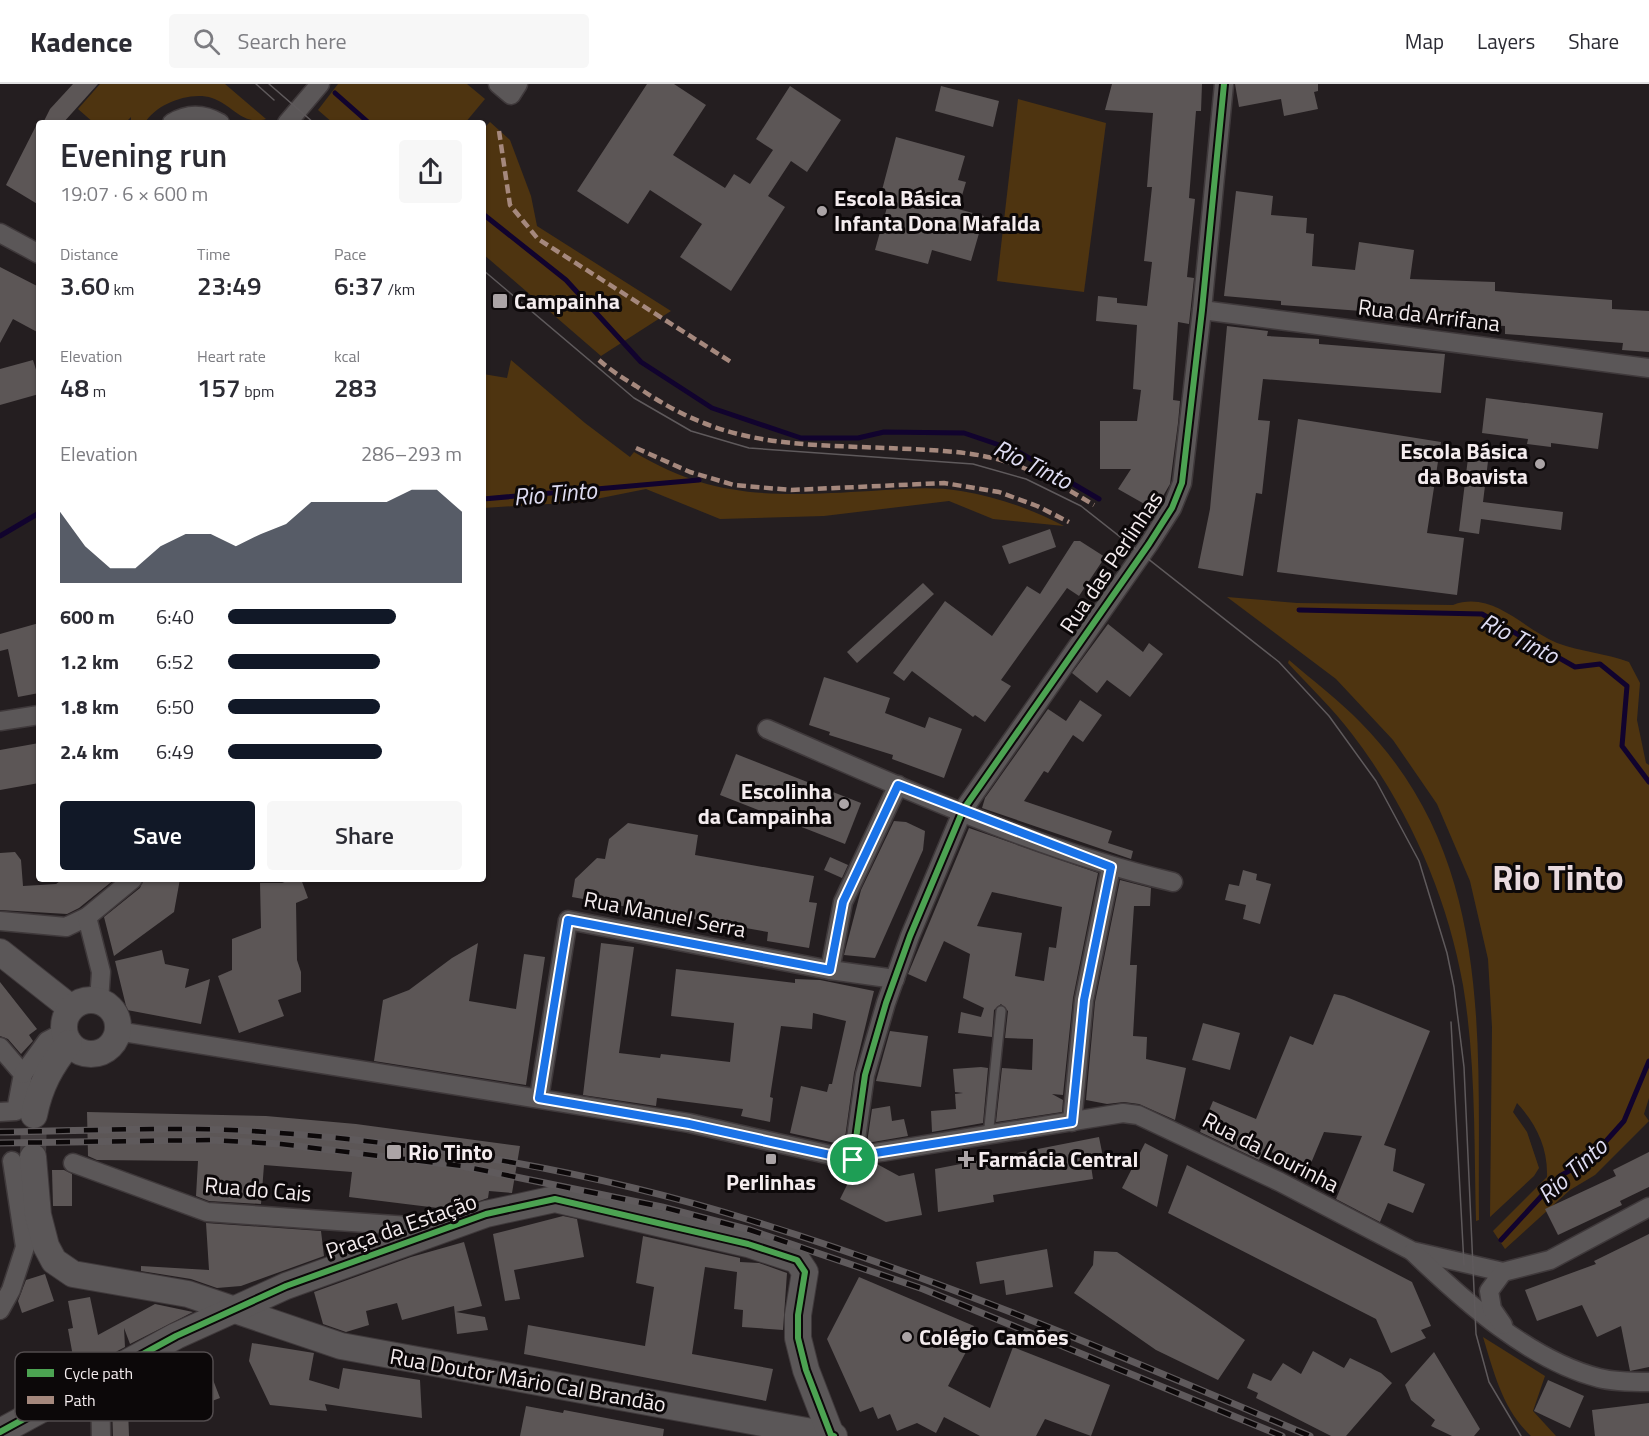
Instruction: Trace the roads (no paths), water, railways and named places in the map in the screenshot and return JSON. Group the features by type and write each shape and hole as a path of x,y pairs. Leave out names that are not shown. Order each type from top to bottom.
{"street":[{"path":"290,120 320,84"},
{"path":"498,84 511,95 518,84"},
{"name":"Rua das Perlinhas","path":"853,1160 865,1075 895,979 963,810 1172,508 1182,483 1224,84"},
{"path":"177,120 195,115 214,120"},
{"path":"0,233 36,252"},
{"name":"Rua da Arrifana","path":"1202,310 1649,368"},
{"path":"0,721 36,715"},
{"path":"767,729 898,785 1111,867 1173,882"},
{"path":"830,970 843,902 898,785"},
{"path":"1072,1122 1084,1000 1111,867"},
{"path":"0,921 66,927 87,917 129,882"},
{"path":"87,917 101,972 99,1001"},
{"name":"Rua Manuel Serra","path":"539,1098 568,920 830,970 895,979"},
{"path":"0,952 68,1028 84,1053 101,1052 114,1040 117,1031 114,1013 99,1001 79,1002 68,1028 47,1071 34,1114"},
{"path":"0,1112 16,1111 23,1074 46,1041 68,1028"},
{"path":"117,1031 689,1124 853,1160"},
{"path":"0,1047 23,1074"},
{"name":"Rua da Lourinha","path":"853,1160 869,1154 988,1137 1123,1113 1153,1121 1280,1182 1412,1251 1503,1272 1550,1260 1649,1207"},
{"path":"23,1159 41,1231 54,1261 73,1274 188,1294 230,1309"},
{"path":"0,1310 15,1279 25,1247 23,1159"},
{"name":"Rua do Cais","path":"73,1163 207,1212 446,1228"},
{"name":"Praça da Estação","path":"147,1352 230,1309 286,1286 486,1215 555,1199 748,1244 797,1260 804,1272 798,1315 798,1338 806,1370 832,1435"},
{"path":"1412,1251 1449,1286 1510,1334 1572,1369 1600,1378 1649,1382"},
{"path":"1503,1272 1489,1292 1492,1309 1510,1334"},
{"name":"Rua Doutor Mário Cal Brandão","path":"230,1309 341,1346 832,1435"},
{"name":"Praça da Estação","path":"0,1432 20,1421"},
{"path":"101,1421 101,1436"}],"lane":[{"path":"988,1137 1001,1011"}],"waterway":[{"path":"335,93 366,120"},
{"path":"486,216 566,280 641,362 712,408 801,438 858,438 884,432 964,433 1017,451 1099,499"},
{"name":"Rio Tinto","path":"486,499 699,480"},
{"name":"Rio Tinto","path":"0,536 36,515"},
{"name":"Rio Tinto","path":"1299,610 1482,614 1575,667 1600,664 1627,686 1622,746 1649,782"},
{"name":"Rio Tinto","path":"1501,1240 1560,1176 1590,1159 1624,1121 1649,1061"}],"tunnel":[{"path":"33,1157 34,1115"}],"tram line":[{"path":"256,84 274,100"},
{"path":"269,84 311,120"},
{"path":"486,273 634,398 691,431 749,448 973,464 1026,479 1081,506 1279,662 1329,716 1376,781 1419,861 1447,953 1454,987 1464,1067 1476,1334 1489,1382 1521,1436"},
{"path":"1451,1022 1464,1265"}],"railway":[{"path":"0,1132 210,1129 280,1133 400,1145 521,1164 580,1176 756,1222 897,1269 1035,1322 1310,1436"},
{"path":"0,1143 211,1140 281,1144 462,1166 662,1207 750,1230 923,1289 1282,1436"}],"place":[{"name":"Escola Básica Infanta Dona Mafalda","path":"822,211"},
{"name":"Campainha","path":"500,301"},
{"name":"Escola Básica da Boavista","path":"1540,464"},
{"name":"Escolinha da Campainha","path":"844,804"},
{"name":"Rio Tinto","path":"394,1152"},
{"name":"Perlinhas","path":"771,1159"},
{"name":"Farmácia Central","path":"966,1159"},
{"name":"Colégio Camões","path":"907,1337"}],"district":[{"name":"Rio Tinto","path":"1558,877"}]}
